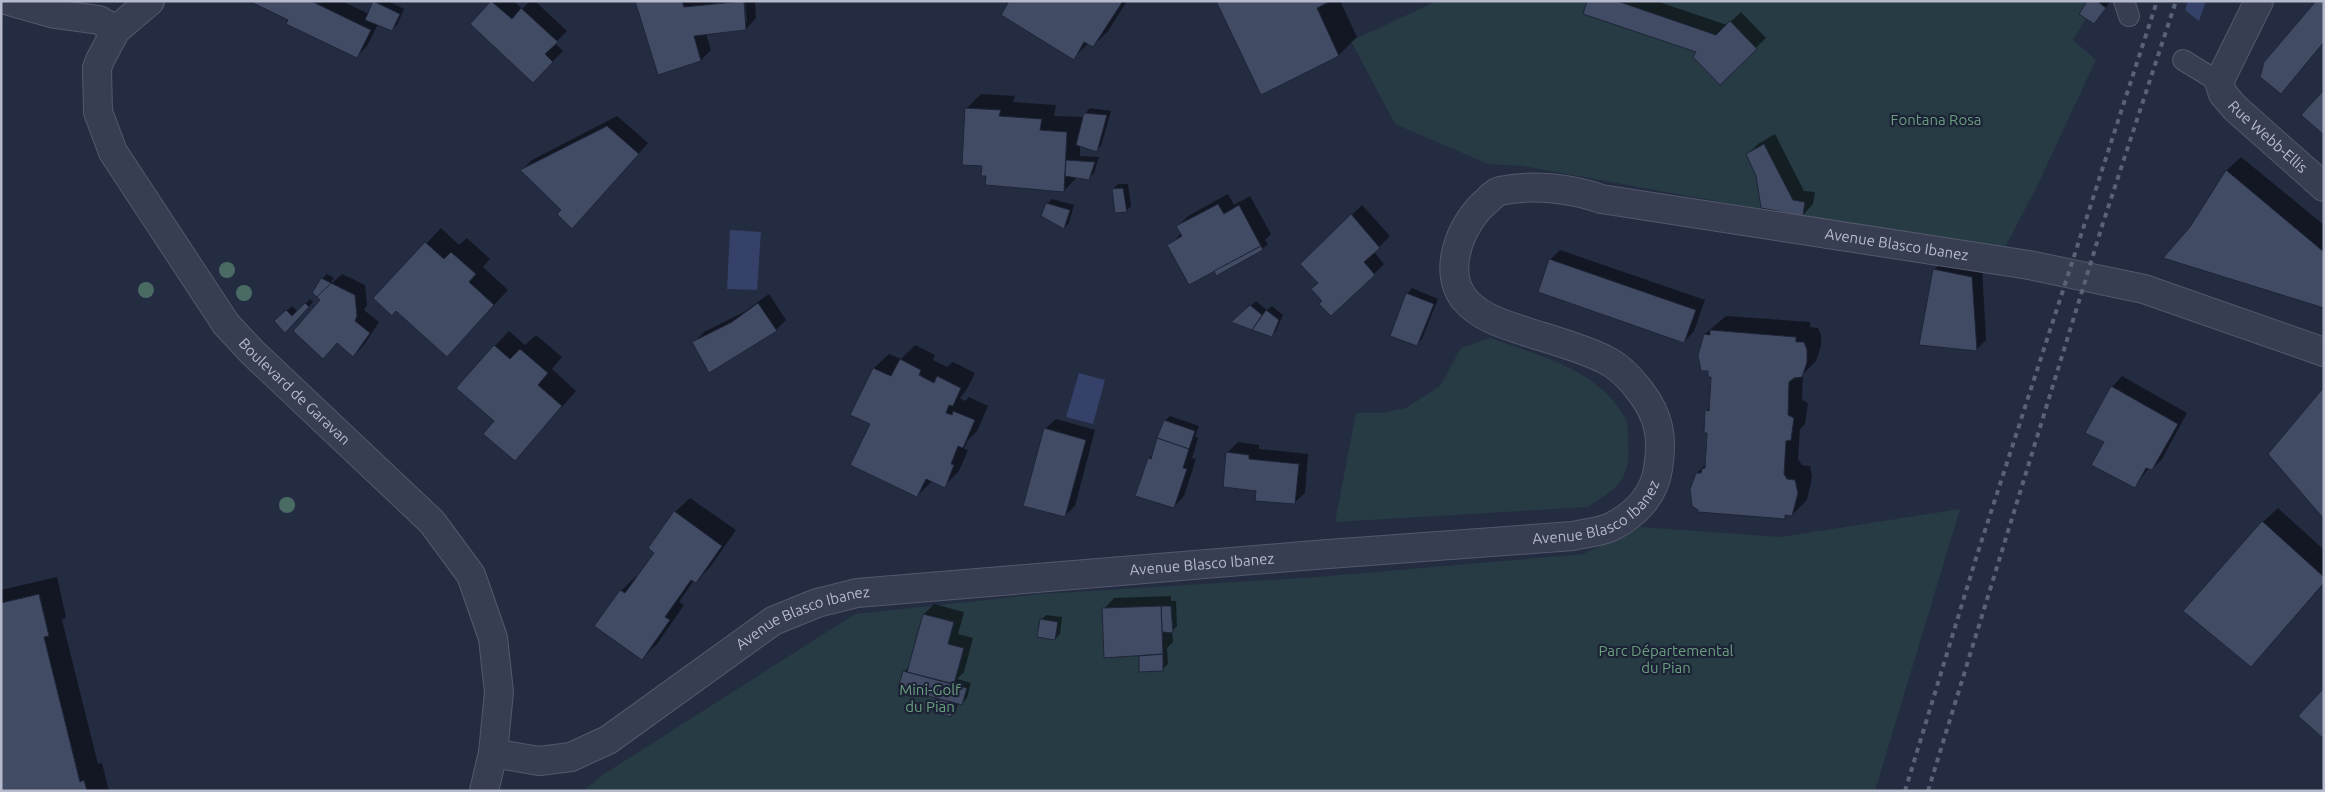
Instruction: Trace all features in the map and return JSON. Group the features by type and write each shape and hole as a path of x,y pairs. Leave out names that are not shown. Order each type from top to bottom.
{"street":[{"path":"9,1 55,14 99,20 116,30"},
{"name":"Boulevard de Garavan","path":"150,1 116,30 97,68 98,112 113,152 226,324 252,352 432,522 471,575 492,638 498,692 493,753 484,791"},
{"path":"2219,82 2259,1"},
{"name":"Rue Webb-Ellis","path":"2219,82 2223,94 2235,108 2324,187"},
{"name":"Avenue Blasco Ibanez","path":"493,753 539,760 571,757 608,740 773,622 817,603 857,593 1573,536 1612,527 1641,507 1656,480 1662,446 1654,408 1630,377 1605,359 1503,324 1485,316 1467,303 1459,289 1454,262 1461,235 1477,209 1498,191 1536,188 1584,193 1601,199 2029,266 2144,289 2324,352"}],"lane":[{"path":"2183,60 2219,82"}],"green space":[{"name":"Fontana Rosa","path":"1437,1 2097,1 2106,8 2094,24 2086,19 2073,40 2096,60 2037,186 2002,253 1523,166 1488,164 1395,124 1351,41"},
{"path":"1490,338 1566,366 1584,376 1614,401 1626,420 1628,429 1627,465 1625,474 1615,488 1588,507 1335,522 1356,413 1381,413 1406,408 1440,386 1461,348"},
{"name":"Parc Départemental du Pian","path":"1960,509 1875,791 583,791 604,774 855,614 1040,594 1317,577 1583,554 1641,527 1781,537"}],"water":[{"path":"2188,1 2206,1 2199,21 2185,10"},
{"path":"730,230 761,232 757,290 727,289"},
{"path":"1079,373 1105,380 1093,424 1066,417"}],"building":[{"path":"249,1 311,1 371,30 357,58 286,24 288,20"},
{"path":"373,1 400,14 392,31 365,20"},
{"path":"491,1 512,19 521,8 558,42 545,54 553,62 533,83 470,24"},
{"path":"635,1 682,1 684,7 744,1 746,30 694,36 701,61 658,75"},
{"path":"1009,1 1123,1 1093,47 1084,42 1074,60 1001,15"},
{"path":"1216,1 1331,1 1317,8 1339,56 1261,95"},
{"path":"1587,1 1617,1 1716,35 1730,21 1757,49 1720,85 1693,57 1696,52 1583,14"},
{"path":"2087,1 2097,1 2106,8 2094,24 2079,14"},
{"path":"2316,1 2324,1 2324,42 2281,94 2260,77 2264,62"},
{"path":"2324,91 2324,135 2301,115"},
{"path":"965,108 1001,110 999,116 1042,119 1040,130 1067,132 1064,192 985,185 986,176 981,176 982,166 962,165"},
{"path":"1084,113 1107,115 1097,152 1076,145"},
{"path":"607,126 639,154 572,229 557,214 561,210 520,170"},
{"path":"1764,144 1793,200 1805,202 1803,216 1761,208 1756,176 1746,154"},
{"path":"1066,160 1095,162 1089,180 1065,176"},
{"path":"2226,170 2324,252 2324,308 2163,258 2190,227"},
{"path":"1123,188 1127,212 1115,213 1112,189"},
{"path":"1046,203 1070,210 1064,229 1041,216"},
{"path":"1218,204 1224,214 1239,205 1261,246 1189,285 1167,245 1182,236 1176,226"},
{"path":"1351,214 1380,248 1364,262 1375,275 1331,316 1319,304 1322,301 1311,289 1318,283 1300,264"},
{"path":"425,242 444,259 451,252 476,274 469,282 494,305 447,357 396,311 392,316 373,298"},
{"path":"1261,246 1263,250 1216,276 1214,271"},
{"path":"1549,259 1696,310 1684,343 1538,292"},
{"path":"1933,269 1972,277 1977,351 1919,345"},
{"path":"321,278 331,283 317,297 312,293"},
{"path":"331,283 355,295 357,316 355,321 370,333 353,357 337,343 323,359 293,331 320,300 317,297"},
{"path":"1406,293 1434,304 1417,346 1390,336"},
{"path":"305,303 309,307 285,333 274,321 286,310 292,316"},
{"path":"758,303 777,331 709,373 692,342 732,322"},
{"path":"1250,305 1262,315 1252,330 1231,322"},
{"path":"1266,310 1279,320 1272,337 1252,330"},
{"path":"1710,330 1796,337 1796,342 1804,342 1807,350 1807,362 1802,377 1794,378 1789,382 1788,415 1794,418 1791,440 1786,441 1784,474 1787,479 1795,480 1798,493 1792,516 1785,515 1785,519 1698,512 1692,506 1690,489 1696,473 1701,473 1702,469 1705,468 1707,433 1704,433 1705,410 1709,411 1711,377 1708,377 1708,371 1701,371 1698,355 1704,334 1710,335"},
{"path":"494,345 510,359 520,349 548,373 538,385 562,406 515,461 483,434 494,421 456,388"},
{"path":"900,359 921,370 919,375 934,383 937,376 961,388 953,406 949,405 946,413 952,415 953,411 975,420 963,448 958,446 951,464 954,465 945,488 926,479 917,497 850,465 870,424 850,415 873,368 891,376"},
{"path":"2111,386 2178,424 2152,470 2146,468 2135,488 2091,465 2104,442 2085,433"},
{"path":"2324,387 2324,519 2268,454"},
{"path":"1164,420 1195,431 1189,449 1157,438"},
{"path":"1044,428 1086,440 1065,517 1023,506"},
{"path":"1157,438 1189,449 1183,468 1187,469 1174,508 1135,496 1148,458 1151,459"},
{"path":"1226,452 1249,455 1249,459 1299,464 1295,504 1255,501 1256,491 1223,487"},
{"path":"674,511 722,546 696,583 691,580 665,617 670,620 642,660 594,626 620,590 625,593 654,553 648,548"},
{"path":"2262,521 2324,577 2324,583 2251,667 2183,611"},
{"path":"39,594 49,636 44,637 80,782 84,780 87,791 1,791 1,603"},
{"path":"1161,606 1171,606 1173,633 1162,632"},
{"path":"1161,606 1163,654 1104,658 1102,608"},
{"path":"923,614 954,622 948,644 964,648 954,684 907,672"},
{"path":"1040,619 1058,622 1055,640 1037,637"},
{"path":"1163,654 1163,671 1139,672 1139,656"},
{"path":"903,671 967,688 962,705 898,688"},
{"path":"2324,688 2324,739 2298,716"},
{"path":"937,699 955,703 951,717 933,712"}],"railway":[{"path":"1905,791 1977,555 2157,1"},
{"path":"1928,791 2103,223 2176,1"}],"park label":[{"name":"Mini-Golf du Pian","path":"930,698"}]}
